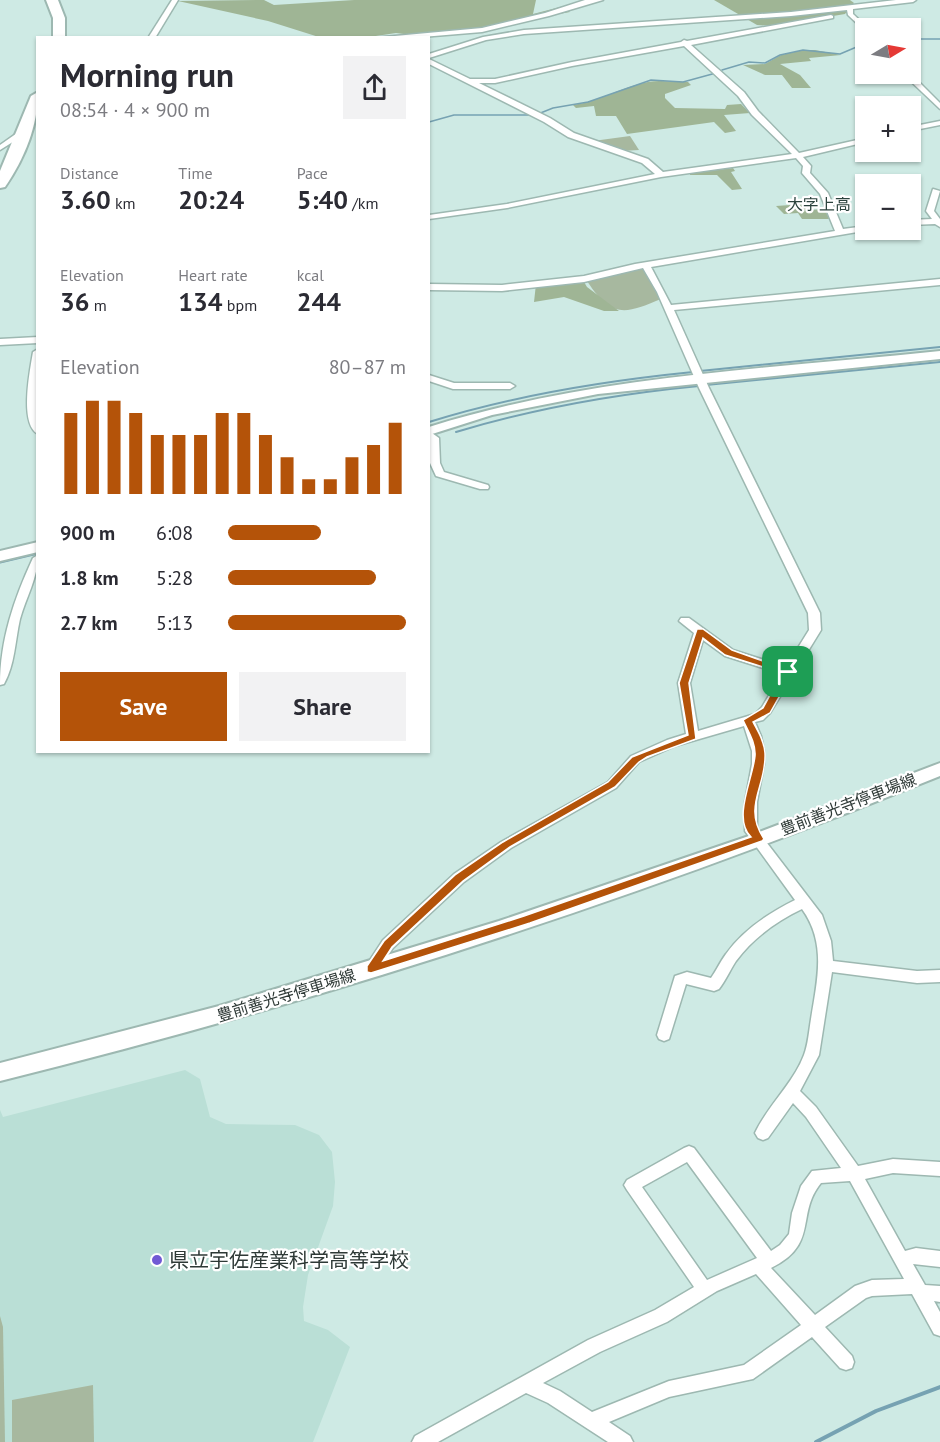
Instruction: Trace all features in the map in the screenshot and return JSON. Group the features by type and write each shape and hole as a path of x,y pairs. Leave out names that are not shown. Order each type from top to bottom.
{"highway":[{"path":"52,0 58,18 59,36"},
{"path":"0,184 28,135 36,104"}],"main road":[{"path":"430,433 471,417 560,396 700,379 940,355"},
{"path":"0,556 36,547"},
{"name":"豊前善光寺停車場線","path":"0,1072 183,1026 537,916 759,839 940,769"}],"street":[{"path":"153,36 175,0"},
{"path":"402,36 482,30 600,0"},
{"path":"469,81 495,81 684,42 913,0"},
{"path":"850,11 856,18"},
{"path":"430,58 485,38 524,32 850,11"},
{"path":"684,42 741,94 755,113 807,166 806,173 824,193 839,231"},
{"path":"430,59 469,81 548,120 571,135 645,161 661,176"},
{"path":"917,84 940,107"},
{"path":"921,127 940,123"},
{"path":"0,148 28,135"},
{"path":"430,217 507,206 661,176 796,156 855,143"},
{"path":"936,191 930,211 939,222"},
{"path":"921,223 939,222"},
{"path":"430,287 502,288 584,279 855,229"},
{"path":"371,969 388,944 459,878 506,845 612,785 635,759 693,736 748,720 766,710 815,630 816,617 646,266"},
{"path":"667,308 940,282"},
{"path":"0,342 36,340"},
{"path":"36,363 32,386 33,417 36,425"},
{"path":"430,378 453,386 510,386"},
{"path":"430,434 434,438 435,463 440,474 484,487"},
{"path":"0,681 7,666 12,630 21,597 36,563"},
{"path":"685,621 729,652 788,672"},
{"path":"693,736 684,683 700,631"},
{"path":"748,720 760,753 749,814 751,831 804,902 822,931 826,966 812,1055 792,1092 763,1133"},
{"path":"664,1035 680,980 687,978 714,985 731,957 745,941 765,924 804,902"},
{"path":"826,966 917,977 940,976"},
{"path":"792,1092 811,1112 854,1174 940,1328"},
{"path":"705,1290 632,1185 689,1153 764,1263 812,1327 846,1362"},
{"path":"421,1442 594,1346 661,1316 705,1290 764,1263 786,1250 796,1237 800,1213 812,1180 823,1174 854,1174 893,1166 940,1168"},
{"path":"902,1259 916,1256 940,1259"},
{"path":"593,1420 669,1389 747,1373 861,1292 872,1288 919,1290 940,1294"},
{"path":"525,1384 593,1420 624,1442"}],"shaded area":[{"path":"264,0 274,5 354,0 536,0 533,14 564,6 570,12 430,36 396,33 376,36 316,36 268,21 178,1"},
{"path":"714,0 850,0 854,3 845,14 773,26 757,25"},
{"path":"803,50 841,55 780,64 800,75 811,88 792,88 782,75 765,75 743,65 765,64 781,55"},
{"path":"661,81 688,82 691,85 665,94 665,98 675,108 725,109 727,105 741,104 750,113 724,115 736,131 725,133 714,122 627,134 616,116 596,116 594,106 576,108 573,105 640,84"},
{"path":"630,136 639,150 622,151 593,141"},
{"path":"733,168 735,171 731,172 742,189 732,190 717,175 690,175 690,173"},
{"path":"804,204 809,210 825,209 829,219 802,219 798,213 784,214 776,206"},
{"path":"644,268 661,299 638,308 620,310 612,307 604,302 587,281"},
{"path":"584,282 587,287 619,311 604,311 564,297 534,302 536,284"},
{"name":"県立宇佐産業科学高等学校","path":"185,1070 200,1079 210,1117 226,1124 295,1125 319,1135 332,1152 335,1182 333,1206 308,1275 303,1307 304,1321 328,1330 350,1347 313,1442 0,1442 0,1110 3,1117"},
{"path":"0,1316 3,1327 5,1442 0,1442"},
{"path":"93,1385 94,1442 12,1442 12,1400"}],"waterway":[{"path":"921,39 940,39"},
{"path":"722,70 749,62 765,63 780,55 803,50 840,54 855,48"},
{"path":"538,114 553,108 588,102 651,80 683,82 716,73"},
{"path":"430,122 454,115 532,115"},
{"path":"700,371 940,347"},
{"path":"706,385 940,362"},
{"path":"430,422 461,412 560,390 693,372"},
{"path":"456,432 576,403 699,386"},
{"path":"0,562 36,553"},
{"path":"816,1442 876,1411 940,1387"}],"place":[{"name":"県立宇佐産業科学高等学校","path":"157,1260"}],"district":[{"name":"大字上高","path":"819,204"}],"route":[{"path":"700,631 729,652 788,672 766,710 759,717 748,720 759,744 760,753 749,814 751,831 759,839 526,920 371,969 388,944 459,878 506,845 612,785 635,759 693,736 684,683 700,631"}]}
